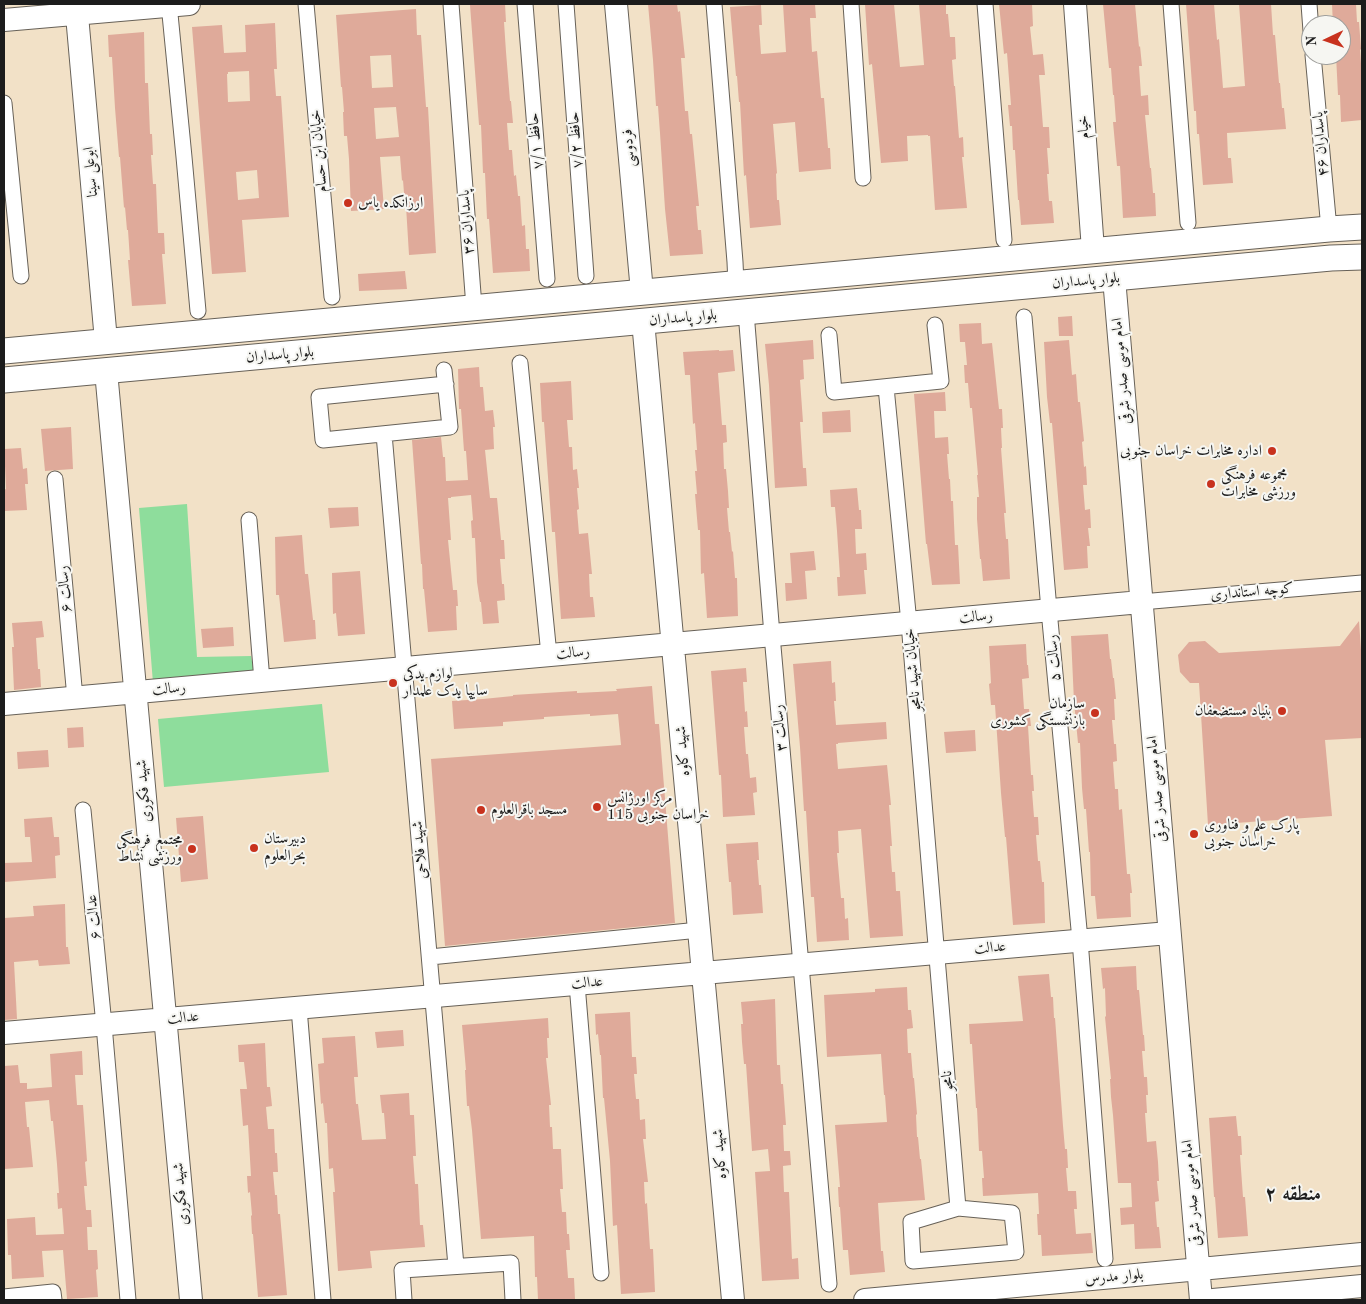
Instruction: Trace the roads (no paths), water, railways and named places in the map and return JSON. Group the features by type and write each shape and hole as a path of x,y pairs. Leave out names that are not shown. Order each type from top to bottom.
{"main road":[{"name":"بلوار پاسداران","path":"4,351 1093,250 1362,227"},
{"name":"بلوار پاسداران","path":"4,380 1332,258 1362,257"}],"street":[{"path":"4,20 76,9 176,4 184,157 198,311"},
{"name":"خیابان ابن حسام","path":"306,4 332,297"},
{"name":"پاسداران ۳۶","path":"451,4 474,307"},
{"name":"حافظ ۷/۱","path":"525,4 547,279"},
{"name":"حافظ ۷/۲","path":"566,4 586,276"},
{"name":"فردوسی","path":"616,4 642,292"},
{"path":"714,4 736,284"},
{"path":"850,4 863,178"},
{"path":"986,4 1004,240"},
{"name":"خیام","path":"1075,4 1093,250"},
{"path":"1170,4 1188,223"},
{"name":"ابوعلی سینا","path":"76,9 106,341"},
{"name":"پاسداران ۴۶","path":"1314,65 1329,229"},
{"path":"4,102 21,276"},
{"name":"امام موسی صدر شرقی","path":"1114,278 1201,1300"},
{"name":"رسالت ۳","path":"746,312 800,965 829,1284"},
{"name":"رسالت ۵","path":"1024,317 1080,940 1106,1259"},
{"name":"شهید کاوه","path":"643,321 733,1300"},
{"path":"829,335 834,392 941,381 935,325"},
{"path":"520,363 549,655"},
{"name":"شهید فکوری","path":"106,370 190,1300"},
{"path":"445,377 450,427 384,434 323,440 319,397 445,377"},
{"name":"خیابان شهید نامجو","path":"886,387 938,953"},
{"name":"شهید فلاحی","path":"384,434 456,1266"},
{"name":"رسالت ۶","path":"55,479 75,698"},
{"path":"249,520 262,681"},
{"name":"کوچه استانداری","path":"1141,602 1362,583"},
{"name":"رسالت","path":"4,704 1141,602"},
{"name":"عدالت ۶","path":"83,810 128,1300"},
{"path":"430,957 699,930"},
{"name":"عدالت","path":"4,1033 1170,933"},
{"name":"نامجو","path":"938,953 958,1208"},
{"path":"577,984 601,1273"},
{"path":"299,1008 323,1300"},
{"path":"958,1208 1012,1213 1016,1252 914,1261 911,1222 958,1208"},
{"name":"بلوار مدرس","path":"865,1300 1362,1254"},
{"path":"404,1300 402,1270 511,1263 513,1300"},
{"path":"1212,1300 1362,1286"},
{"path":"4,1297 53,1292 54,1300"}],"place":[{"name":"ارزانکده یاس","path":"348,203"},
{"name":"اداره مخابرات خراسان جنوبی","path":"1272,451"},
{"name":"مجموعه فرهنگی ورزشی مخابرات","path":"1211,484"},
{"name":"لوازم یدکی سایپا یدک علمدار","path":"393,683"},
{"name":"بنیاد مستضعفان","path":"1282,711"},
{"name":"سازمان بازنشستگی کشوری","path":"1095,713"},
{"name":"مرکز اورژانس 115 خراسان جنوبی","path":"597,807"},
{"name":"مسجد باقرالعلوم","path":"481,810"},
{"name":"پارک علم و فناوری خراسان جنوبی","path":"1194,834"},
{"name":"دبیرستان بحرالعلوم","path":"254,848"},
{"name":"مجتمع فرهنگی ورزشی نشاط","path":"192,849"}],"district":[{"name":"منطقه ۲","path":"1293,1195"}]}
